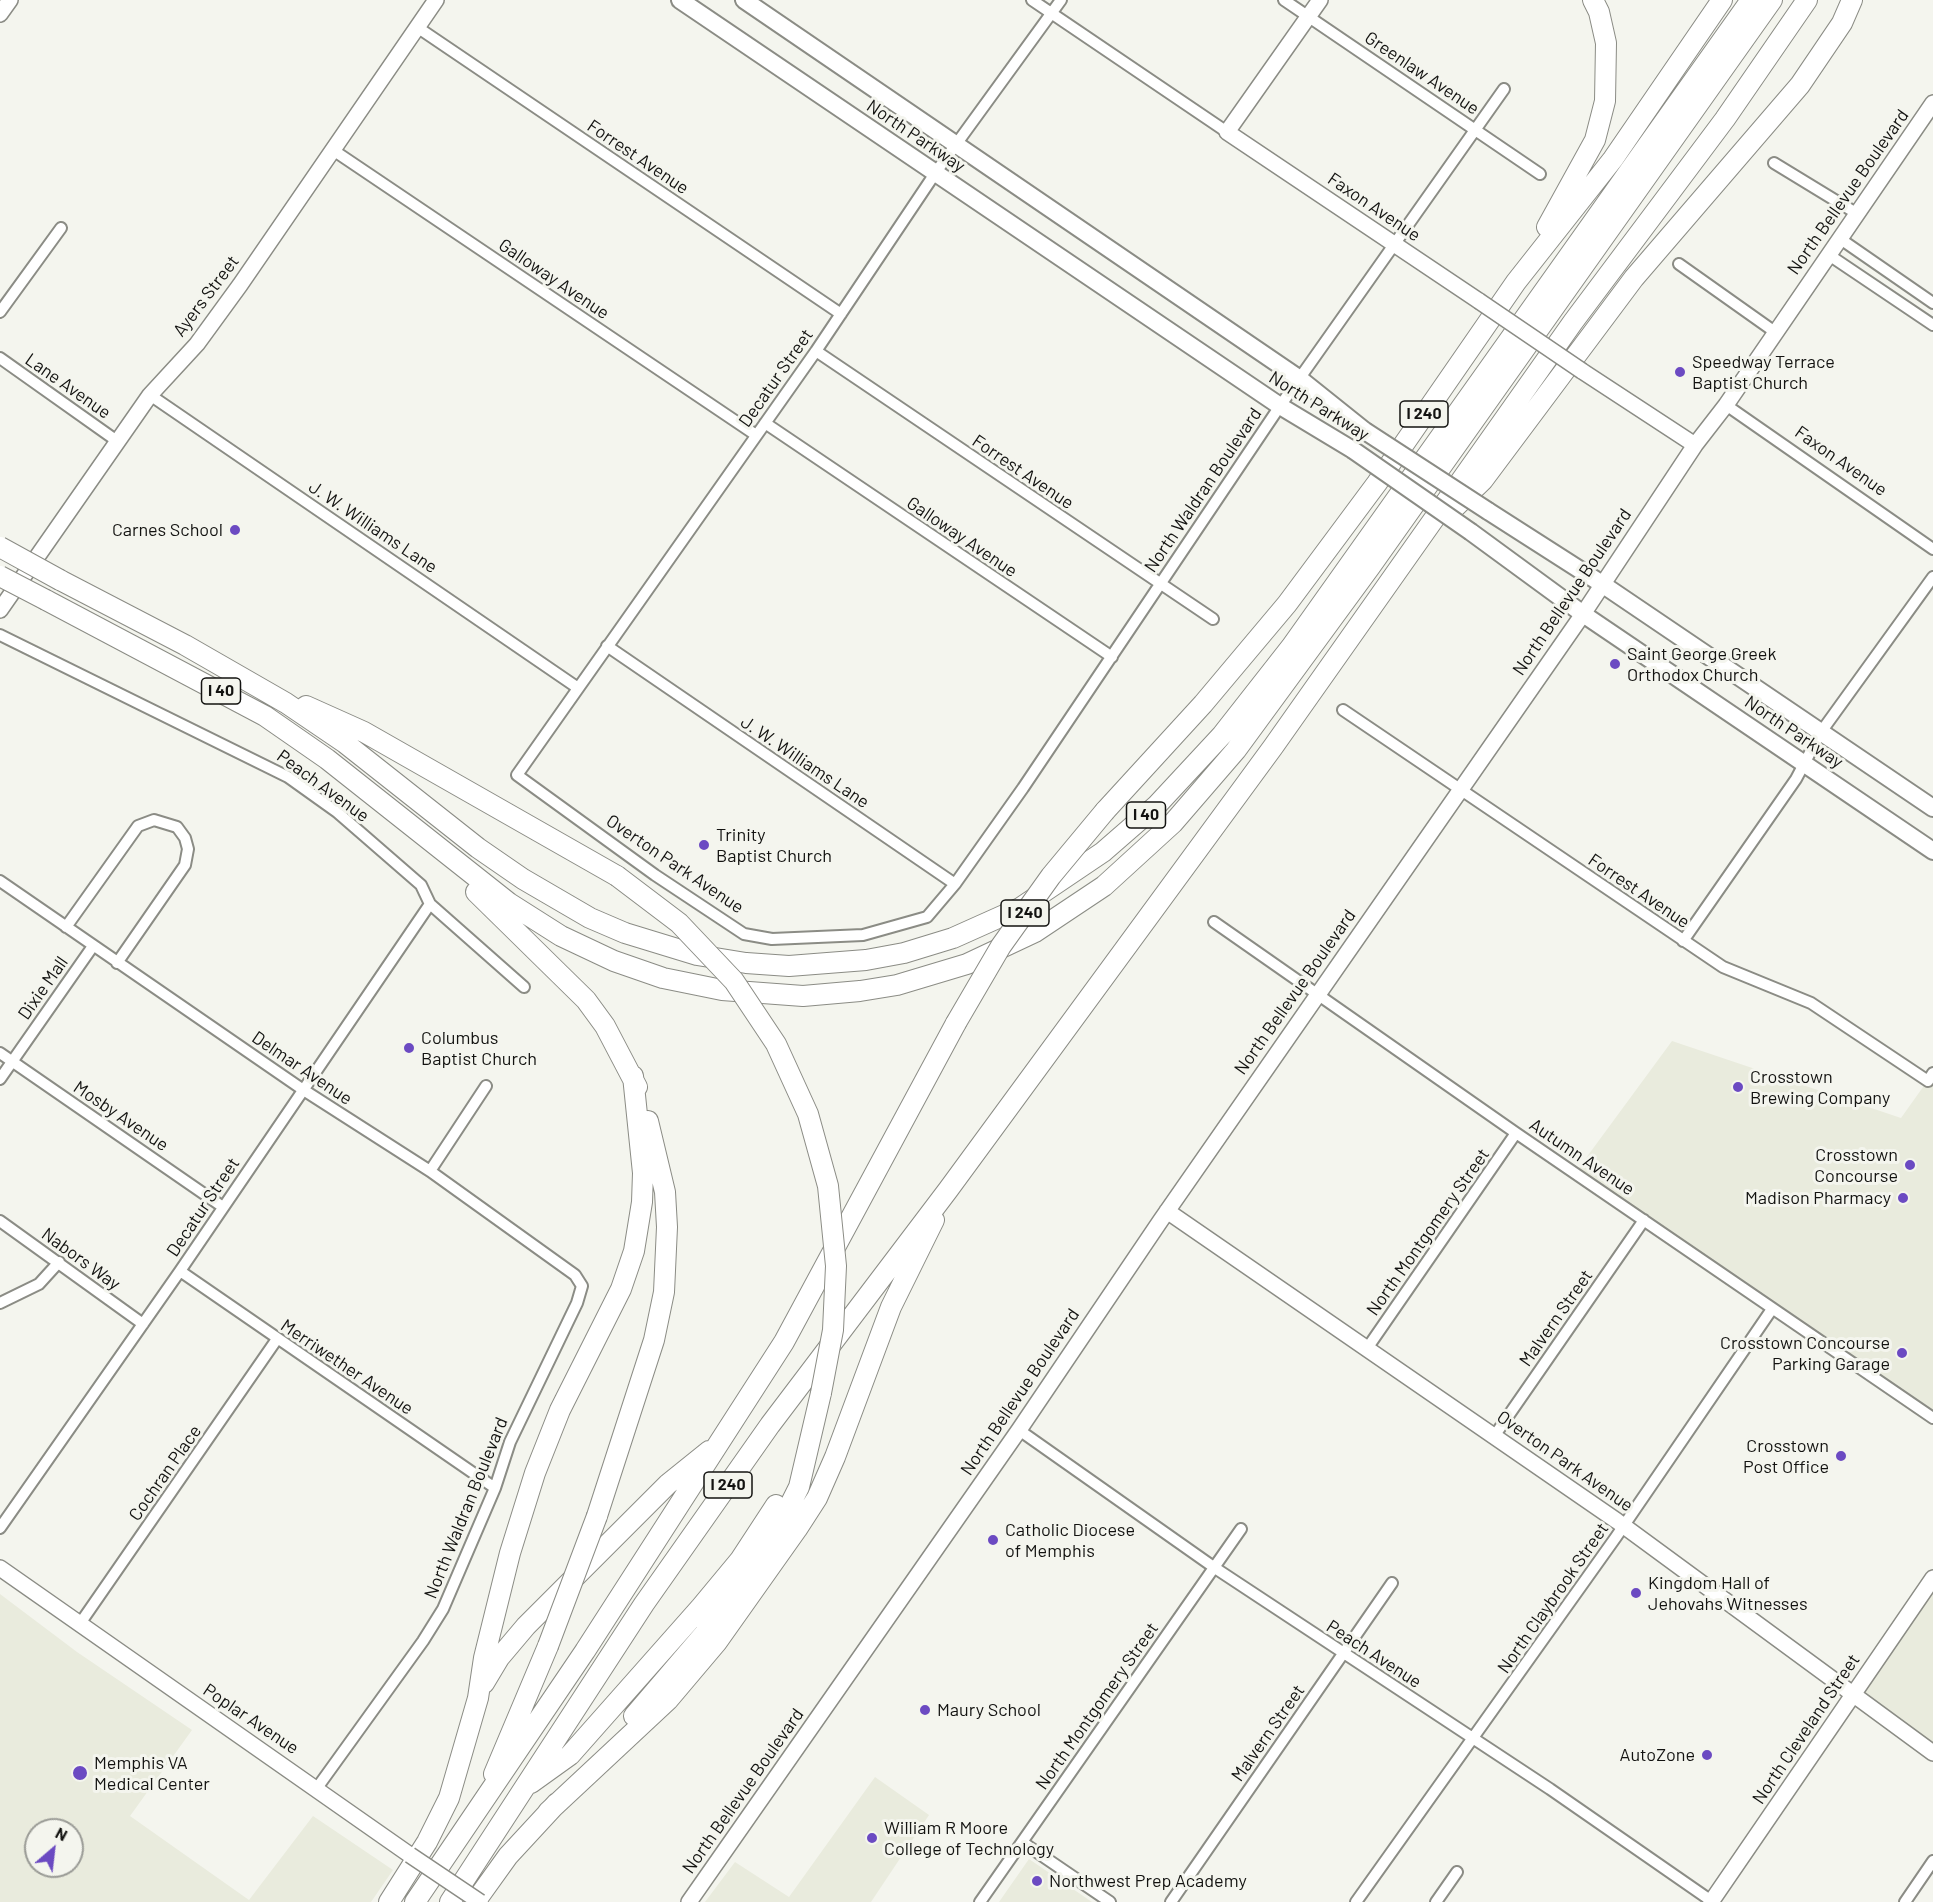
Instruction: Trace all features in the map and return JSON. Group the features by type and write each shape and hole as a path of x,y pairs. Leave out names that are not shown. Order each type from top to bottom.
{"highway":[{"path":"1516,282 1595,140 1605,101 1606,43 1599,12 1593,0"},
{"name":"I 240","path":"415,1902 483,1804 723,1440 784,1342 956,1023 1001,946 1051,876 1105,811 1203,704 1287,604 1377,483 1516,282 1613,159 1722,0"},
{"name":"I 40","path":"0,547 252,682 345,743 469,841 523,879 590,918 660,945 697,955 746,963 826,964 904,953 953,938 996,920 1078,871 1131,829 1187,774 1242,711 1291,647 1751,0"},
{"name":"I 40","path":"0,576 265,716 384,803 485,885 561,936 638,970 691,985 762,994 803,996 860,991 906,983 950,970 1035,932 1104,886 1173,823 1236,750 1370,567 1772,0"},
{"name":"I 240","path":"450,1902 645,1604 770,1425 948,1190 1273,747 1573,322 1725,119 1807,0"},
{"path":"1421,540 1483,480 1634,278 1800,85 1842,23 1852,0"},
{"path":"252,682 364,732 617,876 679,923 734,981 776,1044 808,1114 828,1186 836,1266 833,1330 821,1393 794,1484 766,1547 705,1633 508,1856 475,1902"},
{"path":"384,803 560,972 586,1000 605,1026 633,1076 646,1113 665,1192 667,1261 654,1340 597,1516 548,1646 506,1741 483,1804"},
{"path":"389,1902 427,1842 449,1798 478,1698 484,1658 510,1553 535,1473 560,1410 621,1288 634,1251 642,1202 643,1173 633,1076"},
{"path":"548,1812 668,1700 717,1642 817,1498 835,1457 891,1307 948,1190"},
{"path":"478,1698 499,1658 526,1626 668,1484 723,1440"},
{"path":"522,1790 570,1755 702,1607 794,1484"}],"main road":[{"name":"North Parkway","path":"680,0 1280,406 1353,450 1583,614 1933,851"},
{"name":"North Parkway","path":"744,0 1300,379 1365,431 1602,584 1933,808"}],"street":[{"path":"0,14 10,0"},
{"name":"Ayers Street","path":"0,610 150,394 197,344 436,0"},
{"name":"Faxon Avenue","path":"1032,0 1695,445"},
{"name":"Decatur Street","path":"517,775 816,351 936,172 1061,0"},
{"name":"Greenlaw Avenue","path":"1284,0 1477,129 1540,174"},
{"path":"1227,132 1320,0"},
{"name":"Forrest Avenue","path":"417,27 841,314"},
{"name":"North Waldran Boulevard","path":"955,884 1112,657 1280,406 1504,88"},
{"name":"North Bellevue Boulevard","path":"689,1902 1019,1430 1167,1211 1583,614 1695,445 1726,405 1933,103"},
{"name":"Galloway Avenue","path":"333,150 756,435"},
{"path":"1774,163 1856,213"},
{"path":"0,312 61,228"},
{"path":"1839,238 1933,303"},
{"path":"1828,255 1933,326"},
{"path":"1679,264 1775,332"},
{"name":"Forrest Avenue","path":"816,351 1213,619"},
{"name":"Lane Avenue","path":"0,358 117,441"},
{"name":"J. W. Williams Lane","path":"150,394 578,688"},
{"name":"Faxon Avenue","path":"1726,405 1933,549"},
{"name":"Galloway Avenue","path":"765,423 1112,657"},
{"path":"1683,941 1805,763 1821,732 1933,577"},
{"name":"Peach Avenue","path":"0,635 288,777 337,812 421,885 430,904 524,987"},
{"name":"J. W. Williams Lane","path":"607,646 955,884"},
{"name":"Forrest Avenue","path":"1343,710 1723,967 1811,1003 1930,1077"},
{"name":"Overton Park Avenue","path":"517,775 655,875 744,934 772,939 863,935 891,929 927,917 955,884"},
{"path":"66,927 138,826 154,820 177,827 185,838 188,849 185,865 117,963"},
{"name":"Delmar Avenue","path":"0,881 302,1089 430,1171 574,1275 582,1286"},
{"name":"Decatur Street","path":"0,1528 180,1271 430,904"},
{"name":"Autumn Avenue","path":"1214,922 1516,1133 1933,1418"},
{"name":"Dixie Mall","path":"0,1079 93,946"},
{"name":"Mosby Avenue","path":"0,1053 223,1207"},
{"path":"430,1171 486,1086"},
{"name":"North Montgomery Street","path":"1366,1350 1516,1133"},
{"name":"Overton Park Avenue","path":"1167,1211 1624,1526 1933,1752"},
{"name":"Malvern Street","path":"1495,1435 1644,1220"},
{"name":"Nabors Way","path":"0,1221 143,1324"},
{"path":"0,1303 39,1284 59,1262"},
{"name":"Merriwether Avenue","path":"180,1271 495,1488"},
{"name":"North Waldran Boulevard","path":"317,1788 423,1641 443,1609 495,1488 510,1442 577,1303 582,1286"},
{"name":"North Claybrook Street","path":"1356,1902 1624,1526 1772,1309"},
{"name":"Cochran Place","path":"79,1625 277,1339"},
{"name":"Peach Avenue","path":"1019,1430 1215,1568 1474,1739 1712,1902"},
{"name":"North Montgomery Street","path":"980,1902 1241,1529"},
{"name":"Poplar Avenue","path":"0,1568 480,1902"},
{"name":"North Cleveland Street","path":"1712,1902 1933,1578"},
{"name":"Malvern Street","path":"1171,1902 1392,1583"},
{"path":"1022,1842 1110,1902"},
{"path":"1905,1902 1933,1861"},
{"path":"1436,1902 1457,1872"}],"shaded area":[{"path":"1672,1041 1901,1118 1933,1073 1933,1418 1575,1173"},
{"path":"1933,1578 1933,1753 1853,1694"},
{"name":"Memphis VA Medical Center","path":"0,1594 77,1652 192,1730 130,1816 249,1900 313,1816 393,1870 371,1902 0,1902"},
{"name":"William R Moore College of Technology","path":"875,1777 929,1815 871,1902 705,1902 735,1862 789,1897"},
{"name":"Northwest Prep Academy","path":"1029,1859 1092,1902 999,1902"}],"place":[{"name":"Speedway Terrace Baptist Church","path":"1680,372"},
{"name":"Carnes School","path":"235,530"},
{"name":"Saint George Greek Orthodox Church","path":"1615,664"},
{"name":"Trinity Baptist Church","path":"704,845"},
{"name":"Columbus Baptist Church","path":"409,1048"},
{"name":"Crosstown Brewing Company","path":"1738,1087"},
{"name":"Crosstown Concourse","path":"1910,1165"},
{"name":"Madison Pharmacy","path":"1903,1198"},
{"name":"Crosstown Concourse Parking Garage","path":"1902,1353"},
{"name":"Crosstown Post Office","path":"1841,1456"},
{"name":"Catholic Diocese of Memphis","path":"993,1540"},
{"name":"Kingdom Hall of Jehovahs Witnesses","path":"1636,1593"},
{"name":"Maury School","path":"925,1710"},
{"name":"AutoZone","path":"1707,1755"},
{"name":"Memphis VA Medical Center","path":"80,1773"},
{"name":"William R Moore College of Technology","path":"872,1838"},
{"name":"Northwest Prep Academy","path":"1037,1881"}]}
